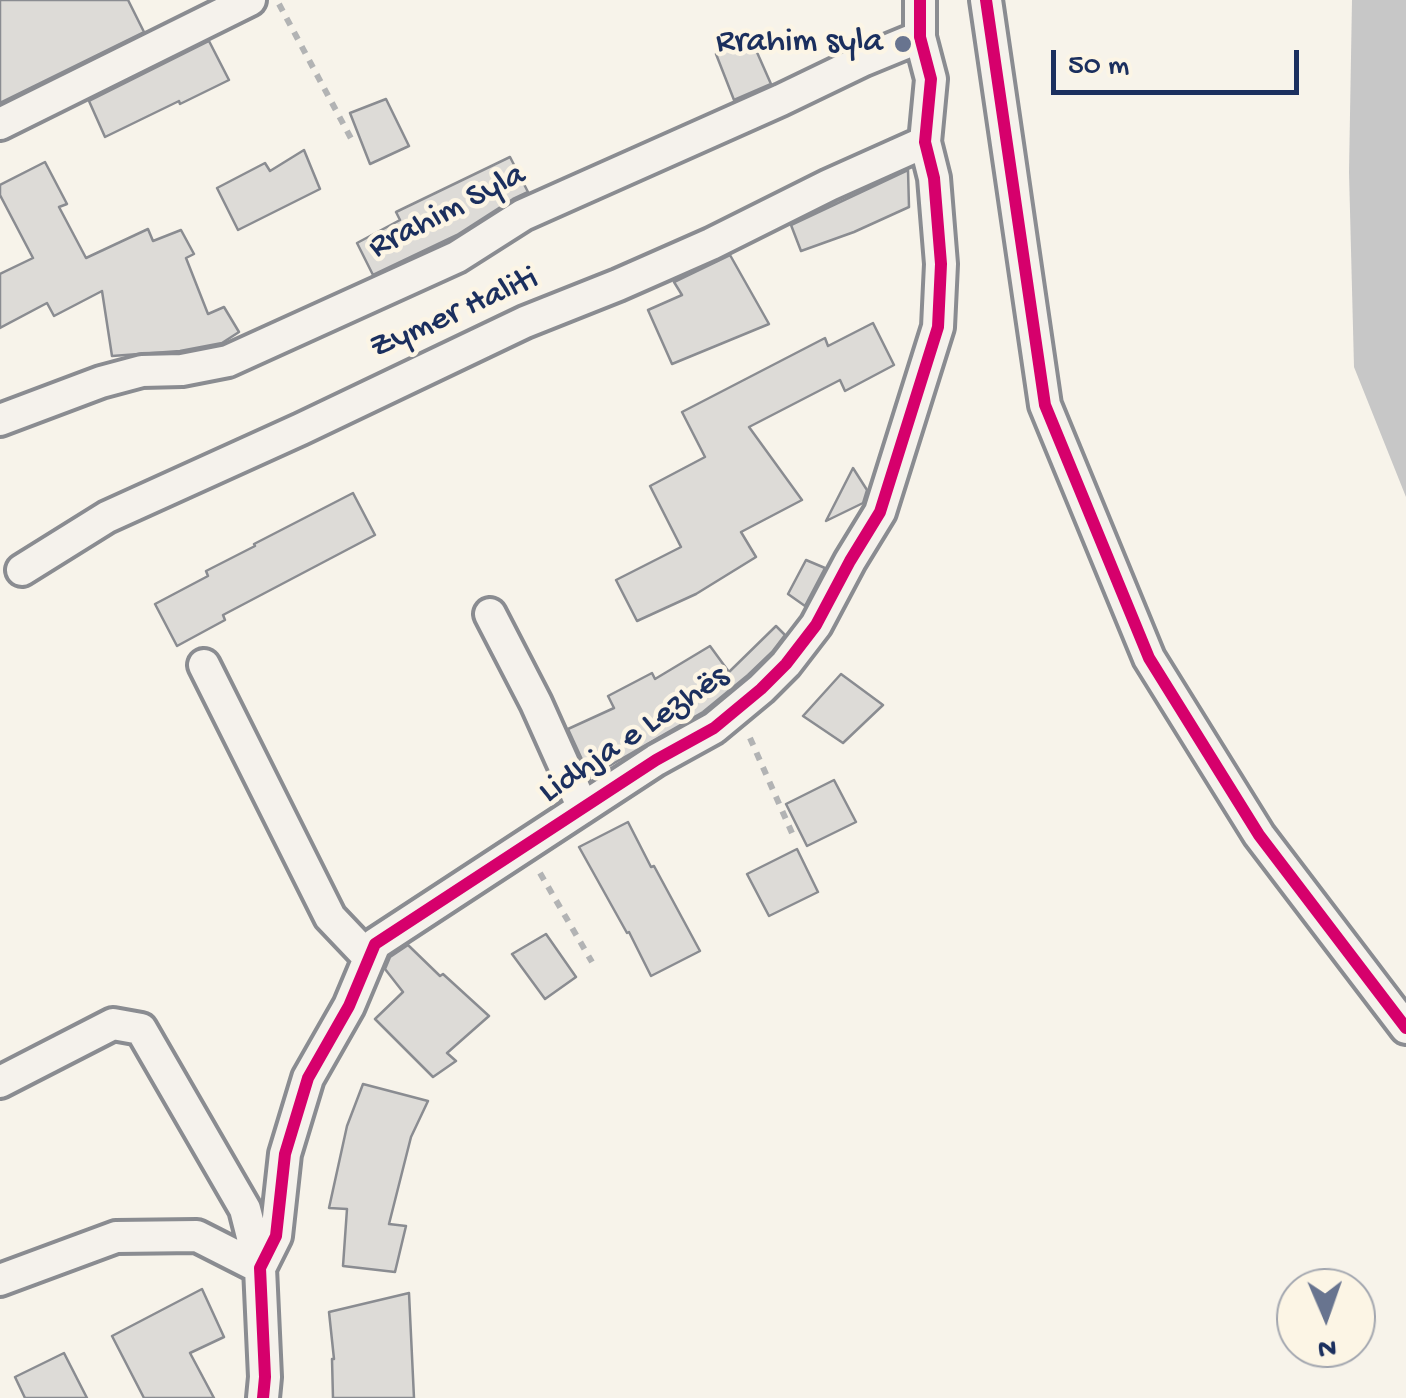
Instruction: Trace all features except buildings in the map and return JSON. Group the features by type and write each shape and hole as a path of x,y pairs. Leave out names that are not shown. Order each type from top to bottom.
{"street":[{"path":"0,124 250,0"},
{"name":"Lidhja e Lezhës","path":"263,1398 260,1268 276,1236 285,1154 308,1078 348,1006 376,944 656,760 714,728 737,709 786,664 816,626 880,512 938,327 942,264 934,178 926,142 931,79 920,37 920,0"},
{"path":"986,0 1045,405 1052,423 1149,658 1259,835 1406,1028"},
{"name":"Rrahim Syla","path":"0,420 101,382 142,372 182,370 228,361 458,258 523,215 920,37"},
{"name":"Zymer Haliti","path":"22,570 106,517 283,438 524,322 711,244 828,185 926,142"},
{"name":"Lidhja e Lezhës","path":"490,614 536,702 583,808"},
{"path":"204,665 330,917 369,958"},
{"path":"0,1082 113,1024 141,1029 245,1209 260,1268"},
{"path":"0,1280 116,1237 196,1236 260,1268"}],"path":[{"path":"277,0 354,144"},
{"path":"737,709 792,833"},
{"path":"524,846 592,962"}],"shaded area":[{"path":"1352,0 1406,0 1406,497 1354,367 1349,172"}],"cycle path":[{"path":"263,1398 260,1268 276,1236 285,1154 308,1078 349,1006 375,944 656,760 714,728 761,689 816,625 880,512 938,327 941,264 934,178 925,142 931,79 920,37 920,0"},
{"path":"986,0 1045,405 1149,658 1259,835 1406,1028"}],"place":[{"name":"Rrahim syla","path":"903,44"}]}
